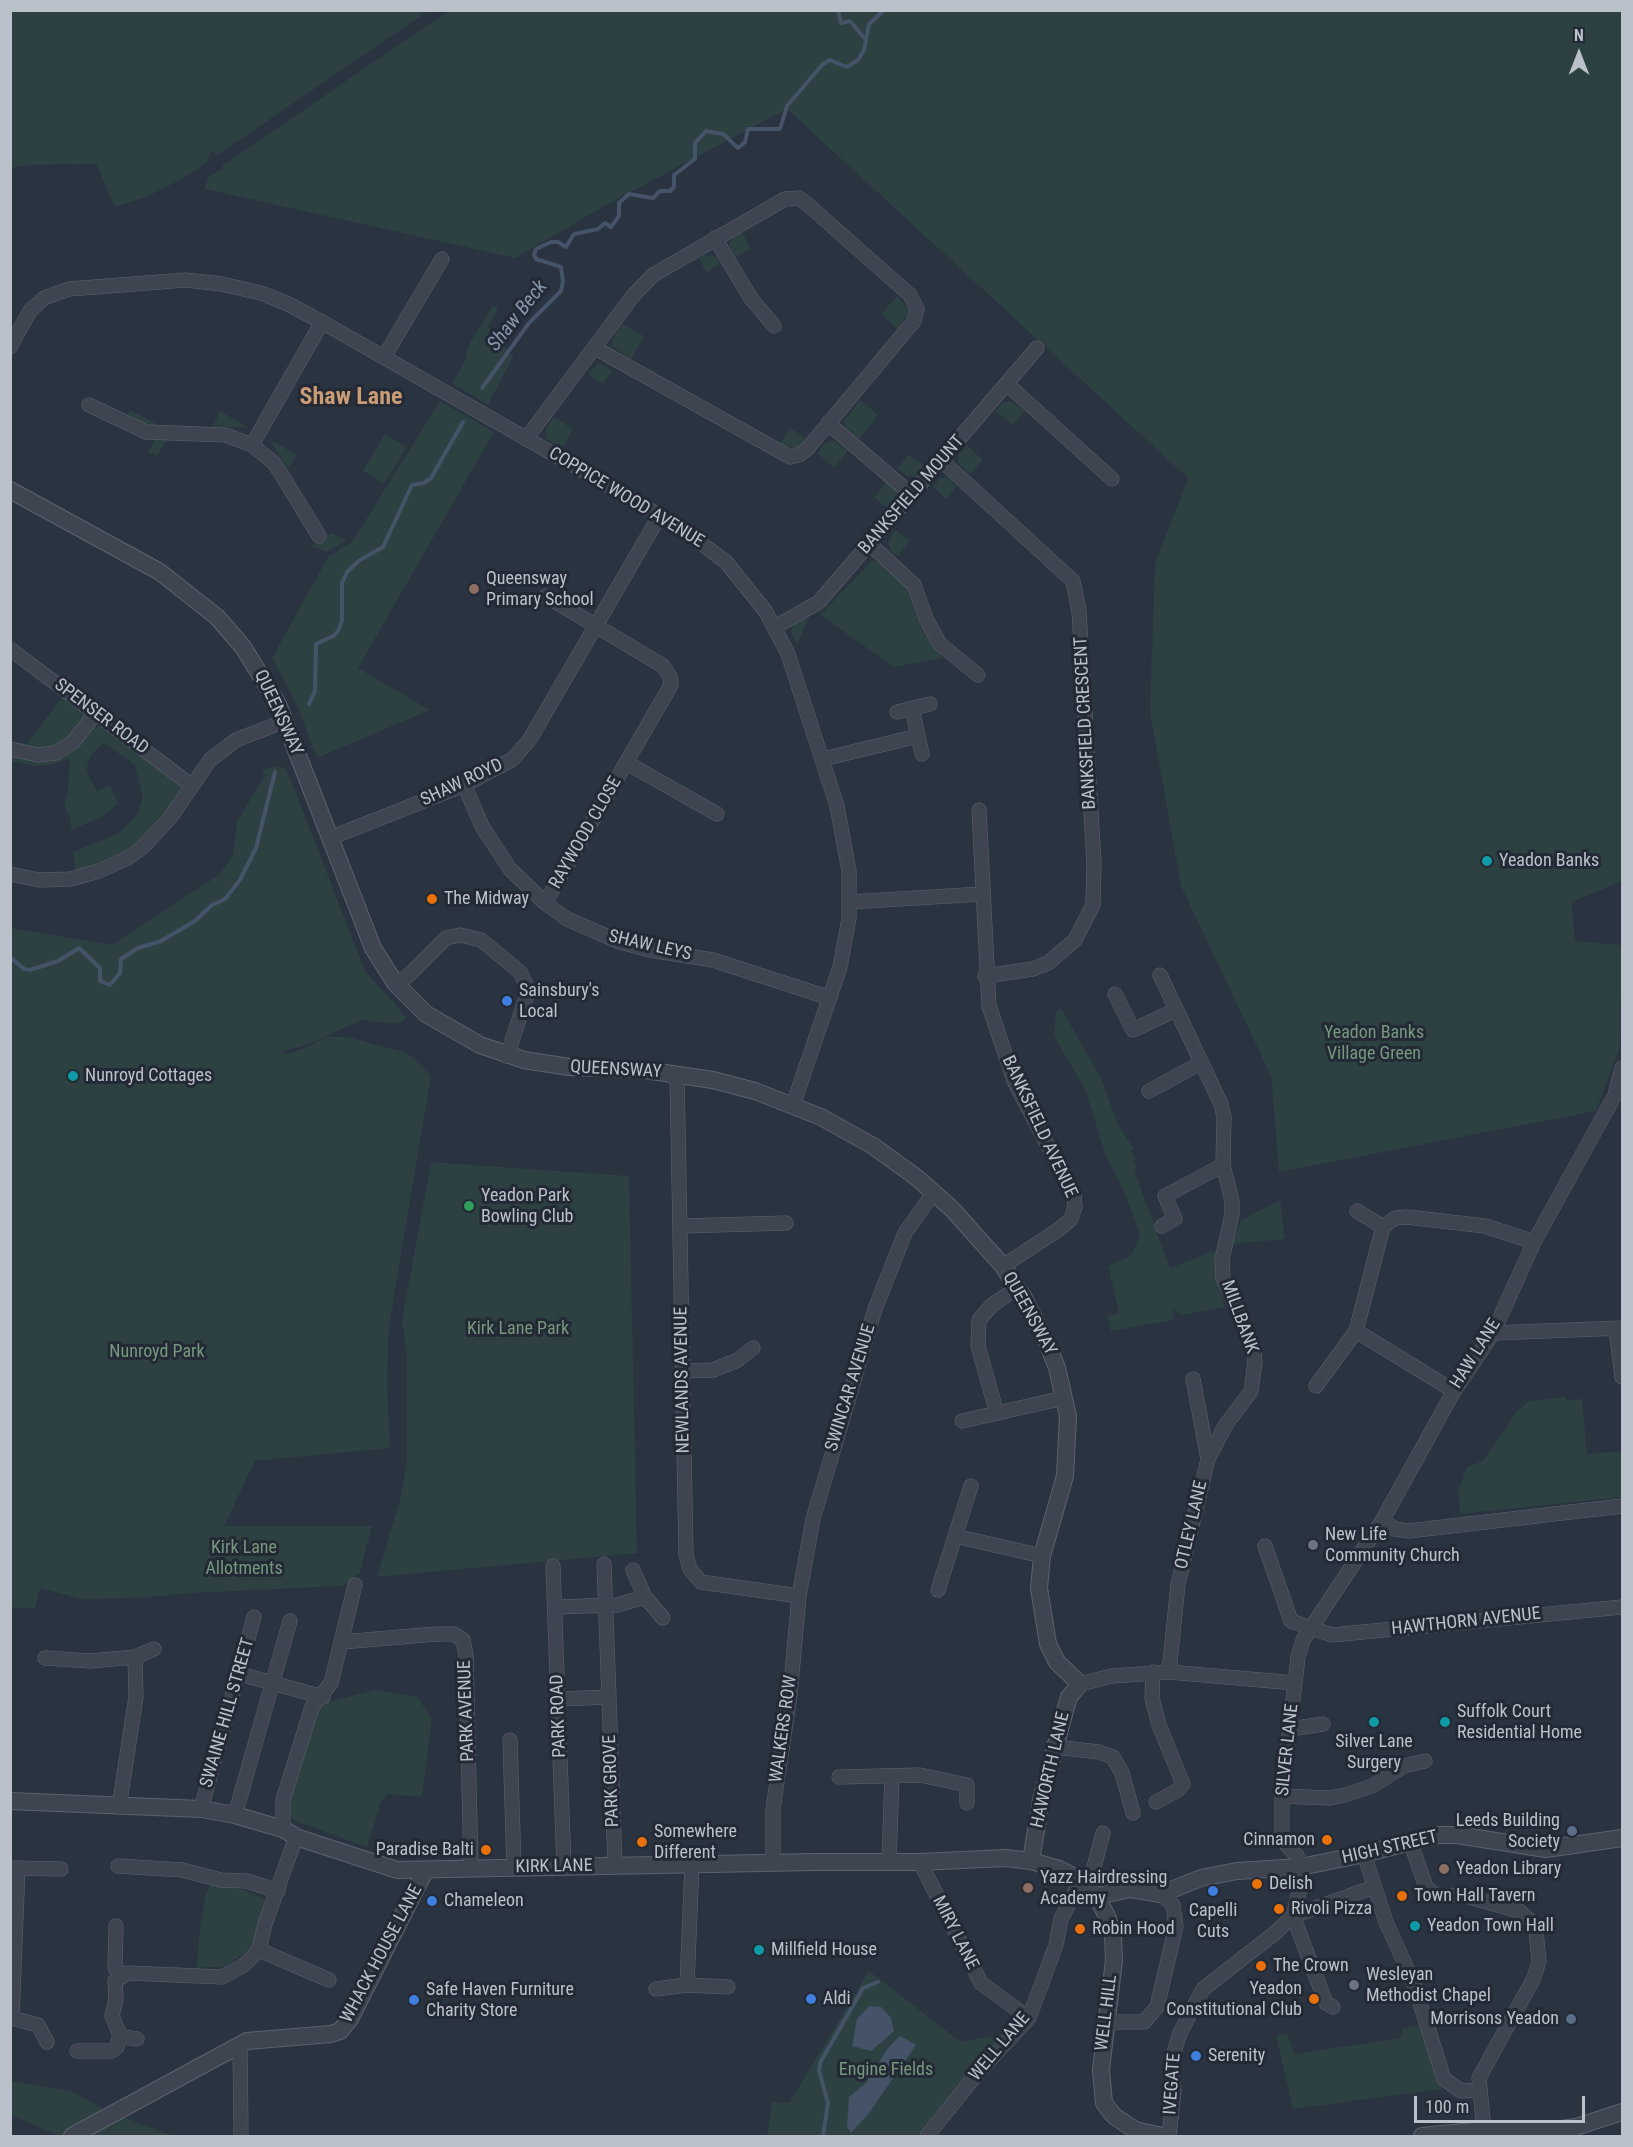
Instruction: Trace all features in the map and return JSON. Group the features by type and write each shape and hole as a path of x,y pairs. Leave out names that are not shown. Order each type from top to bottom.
{"street":[{"path":"526,439 632,297 653,274 776,203 792,197 799,198 914,300 917,309 914,321 803,453 795,457 785,456 595,348"},
{"path":"716,238 750,297 774,326"},
{"path":"384,357 442,259"},
{"name":"COPPICE WOOD AVENUE","path":"10,347 30,311 44,298 69,289 186,280 222,284 279,300 322,322 660,515 726,562 750,590 775,627 791,663 823,759 846,845 850,902 846,940 830,998 793,1105"},
{"path":"252,444 322,322"},
{"name":"BANKSFIELD MOUNT","path":"775,627 819,602 1037,348"},
{"path":"1007,384 1112,479"},
{"path":"89,405 146,432 225,435 252,444 279,470 318,537"},
{"path":"828,423 912,495"},
{"name":"BANKSFIELD CRESCENT","path":"941,460 1073,581 1079,611 1094,863 1092,905 1075,940 1048,963 1033,969 985,976"},
{"name":"QUEENSWAY","path":"10,490 160,572 194,597 223,624 250,656 270,688 285,722 373,948 395,983 409,999 439,1023 473,1042 507,1056 568,1067 677,1074 755,1091 793,1105 836,1124 873,1146 934,1192 969,1226 1003,1266 1017,1288 1048,1345 1064,1398 1068,1447 1065,1476 1042,1556 1039,1588 1048,1644 1057,1662 1080,1684"},
{"name":"SHAW ROYD","path":"330,838 464,785 503,766 521,752 660,515"},
{"path":"870,544 914,585 927,621 940,644 978,675"},
{"path":"546,596 597,625"},
{"name":"RAYWOOD CLOSE","path":"545,903 671,685 670,677 663,666 597,625"},
{"name":"SPENSER ROAD","path":"10,649 191,785"},
{"path":"897,712 930,704"},
{"path":"912,708 922,754"},
{"path":"10,749 38,754 56,753 72,742 96,713"},
{"path":"10,874 39,880 61,880 116,865 137,852 157,832 181,804 191,785 210,760 236,740 285,722"},
{"path":"823,759 918,736"},
{"name":"RAYWOOD CLOSE","path":"627,763 717,814"},
{"name":"SHAW LEYS","path":"464,785 498,853 510,869 545,903 586,929 650,950 713,960 830,998"},
{"name":"BANKSFIELD AVENUE","path":"979,810 985,976 989,1006 1015,1083 1074,1195 1076,1207 1071,1219 1058,1230 1003,1266"},
{"path":"850,902 982,894"},
{"path":"395,983 408,976 446,938 460,935 481,940 520,972 526,984 526,998 507,1056"},
{"name":"MILLBANK","path":"1160,975 1221,1104 1224,1117 1222,1165 1232,1201 1232,1214 1222,1260 1223,1278 1253,1346 1254,1381 1251,1391 1225,1426 1208,1459"},
{"path":"1115,994 1133,1030 1176,1010"},
{"path":"1149,1091 1201,1063"},
{"name":"HAW LANE","path":"1309,1629 1382,1521 1454,1390 1492,1333 1534,1242 1619,1095 1623,1068"},
{"name":"NEWLANDS AVENUE","path":"677,1074 686,1555 690,1569 702,1582 799,1596"},
{"path":"1162,1226 1175,1219 1165,1196 1222,1165"},
{"name":"SWINCAR AVENUE","path":"799,1596 813,1519 875,1309 905,1233 934,1192"},
{"path":"1357,1211 1383,1227"},
{"path":"1316,1386 1356,1331 1383,1227 1395,1218 1407,1217 1485,1226 1534,1242"},
{"path":"681,1226 786,1223"},
{"path":"994,1403 978,1346 979,1320 992,1305 1017,1288"},
{"path":"1492,1333 1619,1329 1623,1377"},
{"path":"1356,1331 1454,1390"},
{"path":"683,1371 713,1370 738,1360 753,1348"},
{"name":"OTLEY LANE","path":"1169,1672 1178,1584 1208,1459 1193,1378"},
{"path":"962,1421 1064,1398"},
{"path":"938,1590 971,1486"},
{"path":"1382,1521 1395,1529 1409,1531 1623,1506"},
{"path":"955,1536 1042,1556"},
{"path":"1265,1546 1291,1620 1309,1629"},
{"name":"PARK GROVE","path":"604,1564 615,1866"},
{"name":"PARK ROAD","path":"553,1566 564,1868"},
{"path":"633,1570 645,1597 663,1618"},
{"path":"116,1926 115,1968 122,1974 222,1977 243,1965 259,1950 265,1924 278,1891 290,1833 283,1800 312,1707 331,1683 355,1585"},
{"name":"WALKERS ROW","path":"773,1863 773,1809 790,1695 799,1596"},
{"path":"555,1607 633,1602 645,1597"},
{"name":"HAWTHORN AVENUE","path":"1309,1629 1332,1635 1623,1607"},
{"name":"SWAINE HILL STREET","path":"201,1809 254,1617"},
{"path":"235,1815 290,1620"},
{"name":"SILVER LANE","path":"1301,1867 1297,1856 1282,1840 1282,1796 1299,1653 1309,1629"},
{"name":"PARK AVENUE","path":"342,1641 436,1634 454,1634 463,1640 466,1655 471,1869"},
{"path":"45,1658 90,1661 135,1657 154,1649"},
{"path":"119,1807 136,1698 135,1657"},
{"path":"1153,1672 1152,1698 1159,1725 1183,1784 1178,1790 1156,1802"},
{"path":"1080,1684 1093,1678 1153,1672 1295,1683"},
{"path":"240,1674 322,1697"},
{"name":"HAWORTH LANE","path":"1031,1861 1041,1800 1055,1747 1069,1698 1080,1684"},
{"path":"559,1699 609,1696"},
{"path":"1290,1729 1323,1724"},
{"path":"510,1740 514,1868"},
{"path":"1055,1747 1099,1752 1113,1757 1122,1773 1133,1813"},
{"path":"1282,1796 1313,1798 1338,1796 1372,1786 1404,1766 1425,1761"},
{"path":"839,1777 920,1775 967,1785 967,1803"},
{"path":"889,1862 892,1776"},
{"name":"KIRK LANE","path":"10,1801 201,1809 235,1815 385,1868 425,1871 692,1864 920,1862 1005,1858 1031,1861 1059,1869 1089,1888"},
{"name":"WELL LANE","path":"927,2136 976,2074 1029,2018 1056,1945 1061,1919 1089,1888 1103,1833"},
{"name":"HIGH STREET","path":"1161,1894 1201,1878 1238,1872 1301,1867 1437,1835 1457,1835 1546,1849 1623,1838"},
{"path":"1410,1841 1426,1887 1437,1896 1462,1895 1519,1911 1532,1922 1536,1931 1539,1961 1534,1978 1479,2078 1484,2130"},
{"path":"1364,1854 1374,1887 1414,1984 1444,2079 1461,2091 1480,2090"},
{"name":"MIRY LANE","path":"920,1862 981,1983 1029,2018"},
{"path":"687,1985 692,1864"},
{"path":"118,1866 182,1870 221,1880 247,1881 278,1891"},
{"path":"1301,1867 1302,1880 1293,1916 1326,2003 1333,2007"},
{"path":"47,2042 38,2025 12,2018 14,1868 62,1869"},
{"name":"WHACK HOUSE LANE","path":"72,2136 240,2044 256,2039 331,2034 340,2031 350,2019 425,1871"},
{"path":"1293,1916 1374,1887"},
{"path":"1089,1888 1131,1889 1161,1894 1173,1905 1176,1926 1156,2007 1144,2022 1105,2022"},
{"name":"WELL HILL","path":"1089,1888 1107,1916 1114,1949 1101,2070 1104,2103 1114,2116 1125,2123 1147,2134 1162,2136"},
{"name":"IVEGATE","path":"1169,2136 1174,2091 1171,2062 1180,2033 1203,1989 1275,1933 1293,1916"},
{"path":"259,1950 329,1980"},
{"path":"77,2051 112,2051 117,2047 120,2034 112,2016 116,1999 115,1981 122,1974"},
{"path":"656,1989 687,1985 728,1987"},
{"path":"120,2034 137,2039"},
{"path":"240,2044 241,2136"},
{"path":"1422,2136 1465,2134 1484,2130 1578,2132 1623,2112"}],"green space":[{"path":"10,11 428,11 219,154 210,152 207,163 182,179 148,196 115,207 96,164 28,165 11,168"},
{"name":"Yeadon Banks Village Green","path":"448,11 1622,11 1622,881 1572,902 1575,941 1622,945 1620,1047 1596,1111 1279,1172 1271,1076 1181,886 1150,712 1155,564 1188,478 787,109 608,204 515,258 205,189 208,177 223,169 222,166"},
{"path":"742,232 751,249 735,258 729,244 734,236"},
{"path":"705,255 716,256 720,264 706,273 699,258"},
{"path":"897,296 910,311 897,329 881,314"},
{"path":"493,306 498,309 488,326 513,357 488,405 452,383 464,363 468,346"},
{"path":"622,324 644,336 631,359 612,346 612,339"},
{"path":"598,363 612,370 603,384 588,374"},
{"path":"860,400 878,415 859,439 847,428 844,421"},
{"path":"440,401 494,432 358,668 430,710 317,758 297,705 272,658 328,557 352,542"},
{"path":"1011,401 1025,411 1013,425 996,411 1003,402"},
{"path":"130,410 164,428 151,428 125,419"},
{"path":"220,411 249,428 213,426"},
{"path":"554,417 573,429 562,448 545,438 546,428"},
{"path":"790,428 806,438 795,449 780,444"},
{"path":"385,434 407,447 384,484 363,471"},
{"path":"156,437 169,437 157,456 148,452"},
{"path":"269,439 297,455 288,469"},
{"path":"833,440 848,451 834,468 817,453 826,442"},
{"path":"967,445 983,460 970,474 958,462 959,454"},
{"path":"909,454 925,466 915,477 907,476 897,469"},
{"path":"946,477 957,486 946,499 933,487 939,479"},
{"path":"887,482 896,490 898,498 889,510 874,497"},
{"path":"896,530 910,541 897,556 890,551 888,542"},
{"path":"332,533 346,541 327,552 311,546"},
{"path":"873,560 884,563 905,584 922,630 943,658 894,667 820,615"},
{"path":"809,617 797,645 791,632 794,623"},
{"path":"62,697 67,697 86,716 70,739 50,748 36,750 11,745 11,741 27,744"},
{"path":"100,725 180,783 181,789 179,796 142,843 126,855 76,874 73,852 115,835 136,817 143,797 135,765 104,743 90,756 86,771 97,791 110,785 118,804 101,817 71,830 71,821 64,805 68,792 70,758 54,764 34,766 11,761 11,753 36,759"},
{"name":"Nunroyd Park","path":"279,766 286,769 365,971 407,1018 397,1024 362,1020 306,1045 281,1052 287,1054 325,1037 347,1037 410,1055 431,1076 389,1326 387,1379 390,1448 255,1461 224,1526 372,1526 360,1573 343,1586 191,1593 142,1598 81,1599 40,1588 35,1609 11,1607 10,928 112,945 220,874 233,855 237,822 265,775 261,770"},
{"path":"1061,1008 1102,1080 1118,1125 1134,1149 1131,1151 1136,1158 1133,1160 1137,1168 1134,1170 1170,1268 1216,1250 1216,1279 1225,1307 1182,1315 1172,1308 1175,1320 1111,1331 1107,1316 1119,1313 1108,1266 1131,1256 1140,1235 1124,1191 1105,1154 1086,1091 1054,1036 1056,1011"},
{"name":"Kirk Lane Park","path":"431,1162 629,1176 637,1553 377,1577 400,1500 407,1461 407,1358 402,1320"},
{"path":"1280,1200 1285,1239 1233,1244 1240,1221"},
{"path":"1566,1397 1567,1400 1582,1399 1587,1454 1622,1451 1622,1497 1460,1514 1458,1492 1467,1467 1483,1461 1517,1411 1529,1401"},
{"path":"375,1690 417,1697 432,1718 422,1797 387,1794 381,1802 367,1847 293,1820 286,1803 317,1710 328,1702"},
{"path":"211,1884 239,1888 269,1901 261,1914 253,1946 227,1966 197,1968 200,1926 206,1893"},
{"name":"Engine Fields","path":"869,1971 961,2042 1008,2033 962,2081 918,2136 767,2136 772,2102 789,2103"},
{"path":"1420,2025 1442,2089 1293,2109 1276,2036 1287,2033 1294,2054 1401,2038 1403,2028"},
{"path":"10,2081 71,2091 103,2109 173,2136 59,2136 11,2115"}],"water":[{"path":"869,2006 881,2007 891,2018 894,2031 871,2051 852,2046 857,2019"},
{"path":"900,2036 916,2045 869,2113 851,2133 847,2127 849,2097 866,2083 888,2048"}],"waterway":[{"path":"838,10 841,23 850,21 865,39"},
{"name":"Shaw Beck","path":"482,388 529,323 561,291 563,281 561,267 536,259 534,255 536,249 551,242 558,242 566,247 574,234 598,229 605,223 611,227 619,216 619,203 629,194 653,198 660,191 670,191 674,187 674,175 695,159 695,143 706,131 723,134 738,148 745,142 748,129 780,129 787,106 823,64 830,60 847,67 858,60 864,50 869,24 884,10"},
{"name":"Shaw Beck","path":"309,704 315,691 316,644 335,635 339,629 342,620 342,583 347,572 360,560 383,547 412,485 424,483 431,478 463,422"},
{"path":"10,957 24,969 30,970 58,961 79,948 100,968 100,981 110,985 120,973 121,959 138,948 161,941 195,921 212,905 225,899 240,880 256,848 275,772"},
{"path":"823,2136 828,2103 819,2071 820,2063 863,1988 878,1982"}],"place":[{"name":"Queensway Primary School","path":"474,589"},
{"name":"Yeadon Banks","path":"1487,861"},
{"name":"The Midway","path":"432,899"},
{"name":"Sainsbury's Local","path":"507,1001"},
{"name":"Nunroyd Cottages","path":"73,1076"},
{"name":"Yeadon Park Bowling Club","path":"469,1206"},
{"name":"New Life Community Church","path":"1313,1545"},
{"name":"Silver Lane Surgery","path":"1374,1722"},
{"name":"Suffolk Court Residential Home","path":"1445,1722"},
{"name":"Leeds Building Society","path":"1572,1831"},
{"name":"Cinnamon","path":"1327,1840"},
{"name":"Somewhere Different","path":"642,1842"},
{"name":"Paradise Balti","path":"486,1850"},
{"name":"Yeadon Library","path":"1444,1869"},
{"name":"Delish","path":"1257,1884"},
{"name":"Yazz Hairdressing Academy","path":"1028,1888"},
{"name":"Capelli Cuts","path":"1213,1891"},
{"name":"Town Hall Tavern","path":"1402,1896"},
{"name":"Chameleon","path":"432,1901"},
{"name":"Rivoli Pizza","path":"1279,1909"},
{"name":"Yeadon Town Hall","path":"1415,1926"},
{"name":"Robin Hood","path":"1080,1929"},
{"name":"Millfield House","path":"759,1950"},
{"name":"The Crown","path":"1261,1966"},
{"name":"Wesleyan Methodist Chapel","path":"1354,1985"},
{"name":"Aldi","path":"811,1999"},
{"name":"Yeadon Constitutional Club","path":"1314,1999"},
{"name":"Safe Haven Furniture Charity Store","path":"414,2000"},
{"name":"Morrisons Yeadon","path":"1571,2019"},
{"name":"Serenity","path":"1196,2056"}],"district":[{"name":"Shaw Lane","path":"351,398"}],"park label":[{"name":"Kirk Lane Allotments","path":"244,1558"}]}
